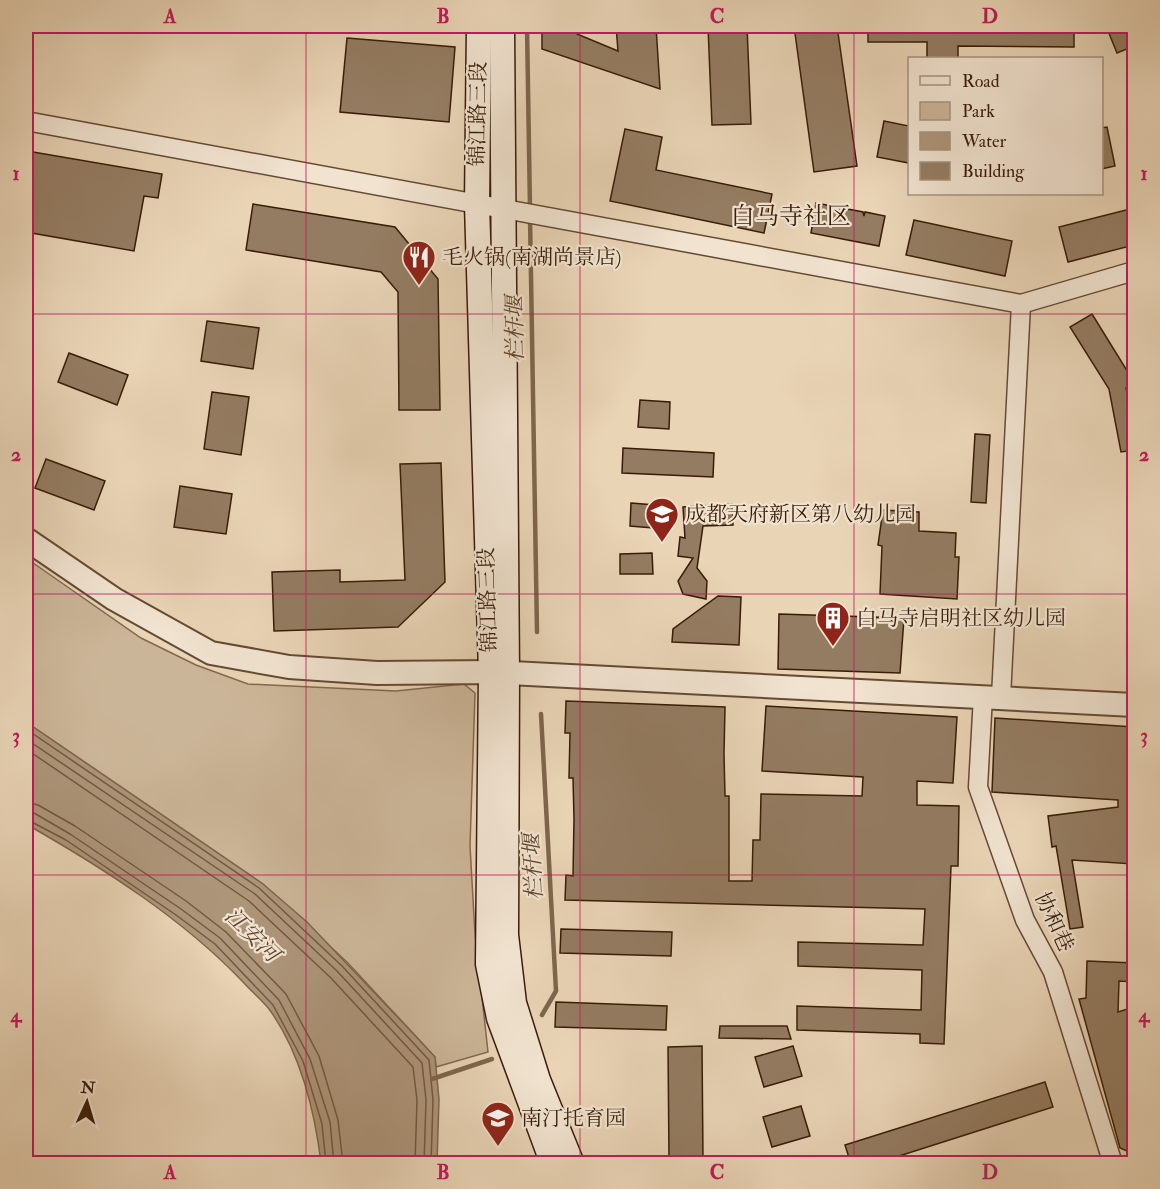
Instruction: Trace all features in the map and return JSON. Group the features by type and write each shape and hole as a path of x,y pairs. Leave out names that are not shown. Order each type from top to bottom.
{"main road":[{"name":"锦江路三段","path":"479,26 477,204 499,673 506,935 514,1003 538,1080 572,1164"},
{"name":"锦江路三段","path":"502,26 521,212 488,964 499,1018 553,1164"}],"street":[{"path":"26,121 1021,304 1134,271"},
{"name":"协和巷","path":"1021,304 992,697 978,787 1025,920 1053,972 1113,1164"},
{"path":"26,539 114,599 211,652 289,667 377,673 499,673 1134,705"}],"green space":[{"path":"26,558 141,638 196,665 248,684 396,691 464,684 475,693 470,846 475,934 488,1052 436,1067 435,1057 347,962 263,884 26,722"}],"water":[{"name":"江安河","path":"26,722 263,884 307,922 435,1057 439,1099 437,1163 321,1163 315,1123 304,1083 289,1044 266,1005 194,936 168,915 84,858 26,824"}],"building":[{"path":"542,26 577,26 577,34 618,51 616,26 656,26 660,89 542,49"},
{"path":"708,26 747,26 751,124 712,125"},
{"path":"794,26 837,26 857,166 814,172"},
{"path":"868,26 1074,26 1074,47 958,46 958,57 927,57 927,42 868,42"},
{"path":"1106,26 1134,26 1134,46 1117,53"},
{"path":"347,38 455,47 449,122 340,112"},
{"path":"884,121 908,126 908,163 877,157"},
{"path":"1107,127 1115,166 1103,169 1103,128"},
{"path":"625,129 662,137 656,170 772,194 764,233 610,201"},
{"path":"33,152 162,174 158,198 144,196 134,251 26,232 26,195"},
{"path":"816,203 863,212 864,216 865,212 885,216 879,246 811,233"},
{"path":"253,204 395,227 438,279 440,410 399,410 398,292 381,272 246,250"},
{"path":"1134,208 1134,245 1068,262 1059,227"},
{"path":"914,220 1012,241 1005,276 906,255"},
{"path":"1092,314 1134,382 1134,387 1126,388 1134,427 1134,450 1121,452 1109,389 1070,327"},
{"path":"207,321 259,328 253,369 201,361"},
{"path":"69,353 128,375 117,405 58,382"},
{"path":"212,392 249,397 241,455 204,449"},
{"path":"640,400 670,402 669,429 638,427"},
{"path":"975,434 990,435 986,503 971,502"},
{"path":"623,448 714,453 713,477 622,473"},
{"path":"46,459 105,481 94,510 35,488"},
{"path":"441,463 445,582 398,627 274,631 272,572 340,570 340,582 405,580 400,464"},
{"path":"180,486 232,494 226,534 174,527"},
{"path":"631,503 655,505 653,528 630,526"},
{"path":"732,504 733,525 703,526 697,568 707,581 706,599 683,594 678,581 693,558 678,556 680,537 685,538 683,507"},
{"path":"883,510 919,512 919,531 956,533 955,557 959,557 957,599 880,594 882,546 878,545"},
{"path":"652,553 653,574 620,574 620,554"},
{"path":"718,596 741,597 739,645 672,642 673,629"},
{"name":"白马寺启明社区幼儿园","path":"779,614 904,618 900,673 778,669"},
{"path":"566,701 725,707 724,754 725,796 729,796 729,881 752,881 753,840 760,840 761,794 862,796 863,777 762,771 766,706 957,717 953,783 917,781 917,805 959,806 958,866 951,866 944,1044 920,1043 920,1034 797,1030 797,1006 921,1010 922,970 798,966 798,942 923,945 925,909 565,900 566,875 573,876 574,819 573,778 569,778 570,733 565,733"},
{"path":"995,718 1134,727 1134,864 1072,860 1083,927 1070,929 1056,846 1052,847 1048,816 1118,807 1118,800 992,792"},
{"path":"561,929 672,932 671,956 560,953"},
{"path":"1087,961 1134,963 1134,982 1119,981 1118,1012 1134,1007 1134,1154 1120,1148 1079,999 1086,998"},
{"path":"556,1002 667,1006 666,1030 555,1027"},
{"path":"720,1026 787,1026 791,1039 719,1038"},
{"path":"702,1046 703,1158 669,1158 668,1047"},
{"path":"793,1046 802,1076 764,1087 755,1057"},
{"path":"1045,1082 1053,1107 874,1164 851,1164 845,1145"},
{"path":"801,1106 810,1136 772,1147 763,1117"}],"waterway":[{"name":"栏杆堰","path":"527,26 530,209"},
{"name":"栏杆堰","path":"530,217 537,632"},
{"name":"栏杆堰","path":"541,714 556,991 542,1015"},
{"name":"栏杆堰","path":"432,1079 492,1059"}],"place":[{"name":"毛火锅(南湖尚景店)","path":"419,286"},
{"name":"成都天府新区第八幼儿园","path":"662,543"},
{"name":"白马寺启明社区幼儿园","path":"833,647"},
{"name":"南汀托育园","path":"498,1147"}],"district":[{"name":"白马寺社区","path":"791,216"}]}
